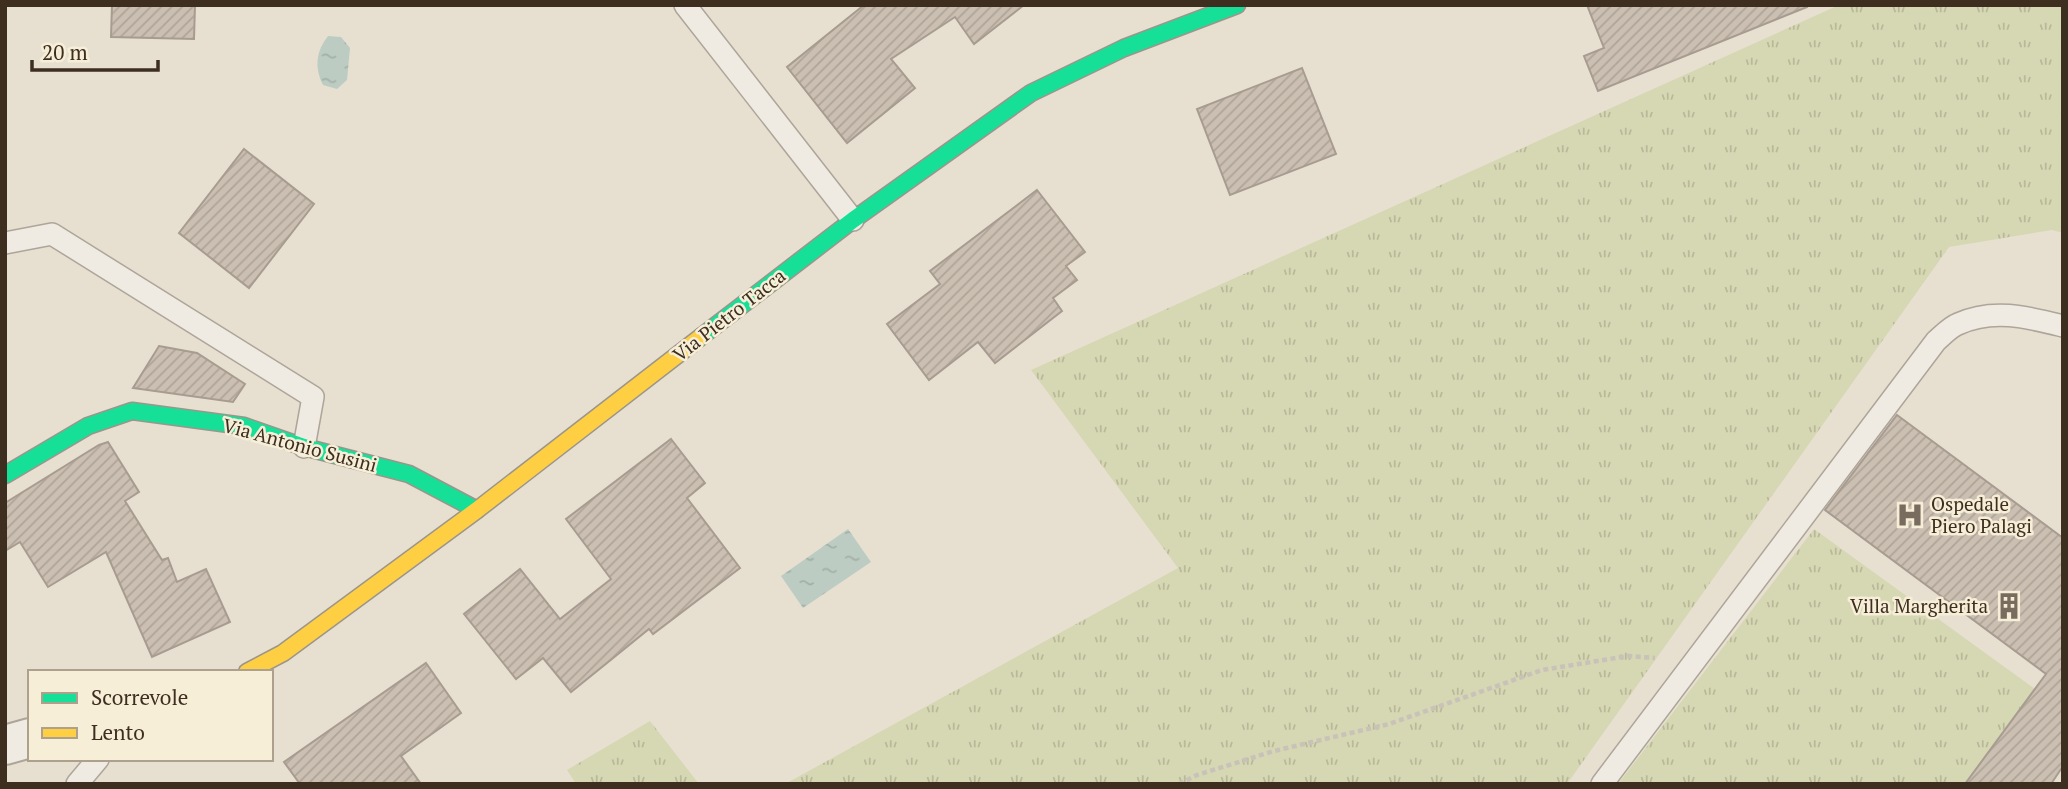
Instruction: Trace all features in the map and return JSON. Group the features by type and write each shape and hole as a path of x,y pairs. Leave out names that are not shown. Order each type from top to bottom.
{"street":[{"name":"Via Pietro Tacca","path":"251,670 284,653 477,510 853,220 1031,93 1124,48 1237,5"},
{"name":"Via Antonio Susini","path":"5,475 88,426 132,411 244,426 304,447 409,474 477,510"},
{"path":"5,745 28,739"}],"lane":[{"path":"685,5 853,220"},
{"path":"5,243 52,234 313,397 304,447"},
{"path":"1602,784 1936,341 1955,325 1986,314 2025,317 2063,326"},
{"path":"77,784 96,761"}],"path":[{"path":"1179,784 1198,775 1274,751 1389,724 1542,670 1628,656 1694,661"}],"green space":[{"path":"1839,5 2063,5 2063,233 2052,230 1949,247 1567,784 785,784 1178,568 1031,370"},
{"path":"1814,529 2035,689 1965,784 1618,784"},
{"path":"650,721 699,784 576,784 567,770"}],"water":[{"path":"328,36 341,37 350,48 347,80 337,89 323,85 318,72 319,54"},
{"path":"848,529 871,562 803,608 781,576"}],"building":[{"path":"112,5 195,5 194,39 111,37"},
{"path":"864,5 1024,5 974,44 955,17 891,59 915,88 847,143 787,67"},
{"path":"1587,5 1807,7 1598,91 1584,56 1604,48"},
{"path":"1302,68 1336,154 1230,195 1197,109"},
{"path":"244,149 314,204 249,288 179,233"},
{"path":"1037,190 1085,252 1066,266 1077,280 1053,298 1062,311 995,363 978,342 929,380 887,324 940,284 930,271"},
{"path":"159,346 197,353 245,384 233,402 133,388"},
{"name":"Villa Margherita","path":"1897,415 2063,538 2063,766 2051,784 1965,784 2046,674 1825,510"},
{"path":"671,439 705,483 687,498 740,568 653,634 649,629 571,692 543,658 516,679 464,614 520,569 560,619 611,579 566,519"},
{"path":"108,442 139,492 125,501 162,560 168,558 177,582 206,569 230,622 152,657 106,552 48,587 20,542 5,551 5,503"},
{"path":"426,663 461,713 401,756 421,784 300,784 284,762"}],"traffic: fast":[{"path":"702,336 853,220 1031,93 1124,48 1237,5"},
{"path":"5,475 88,426 132,411 244,426 304,447 409,474 477,510"}],"traffic: slow":[{"path":"251,670 283,653 477,510 702,336"}],"place":[{"name":"Ospedale Piero Palagi","path":"1910,515"},
{"name":"Villa Margherita","path":"2009,606"}]}
